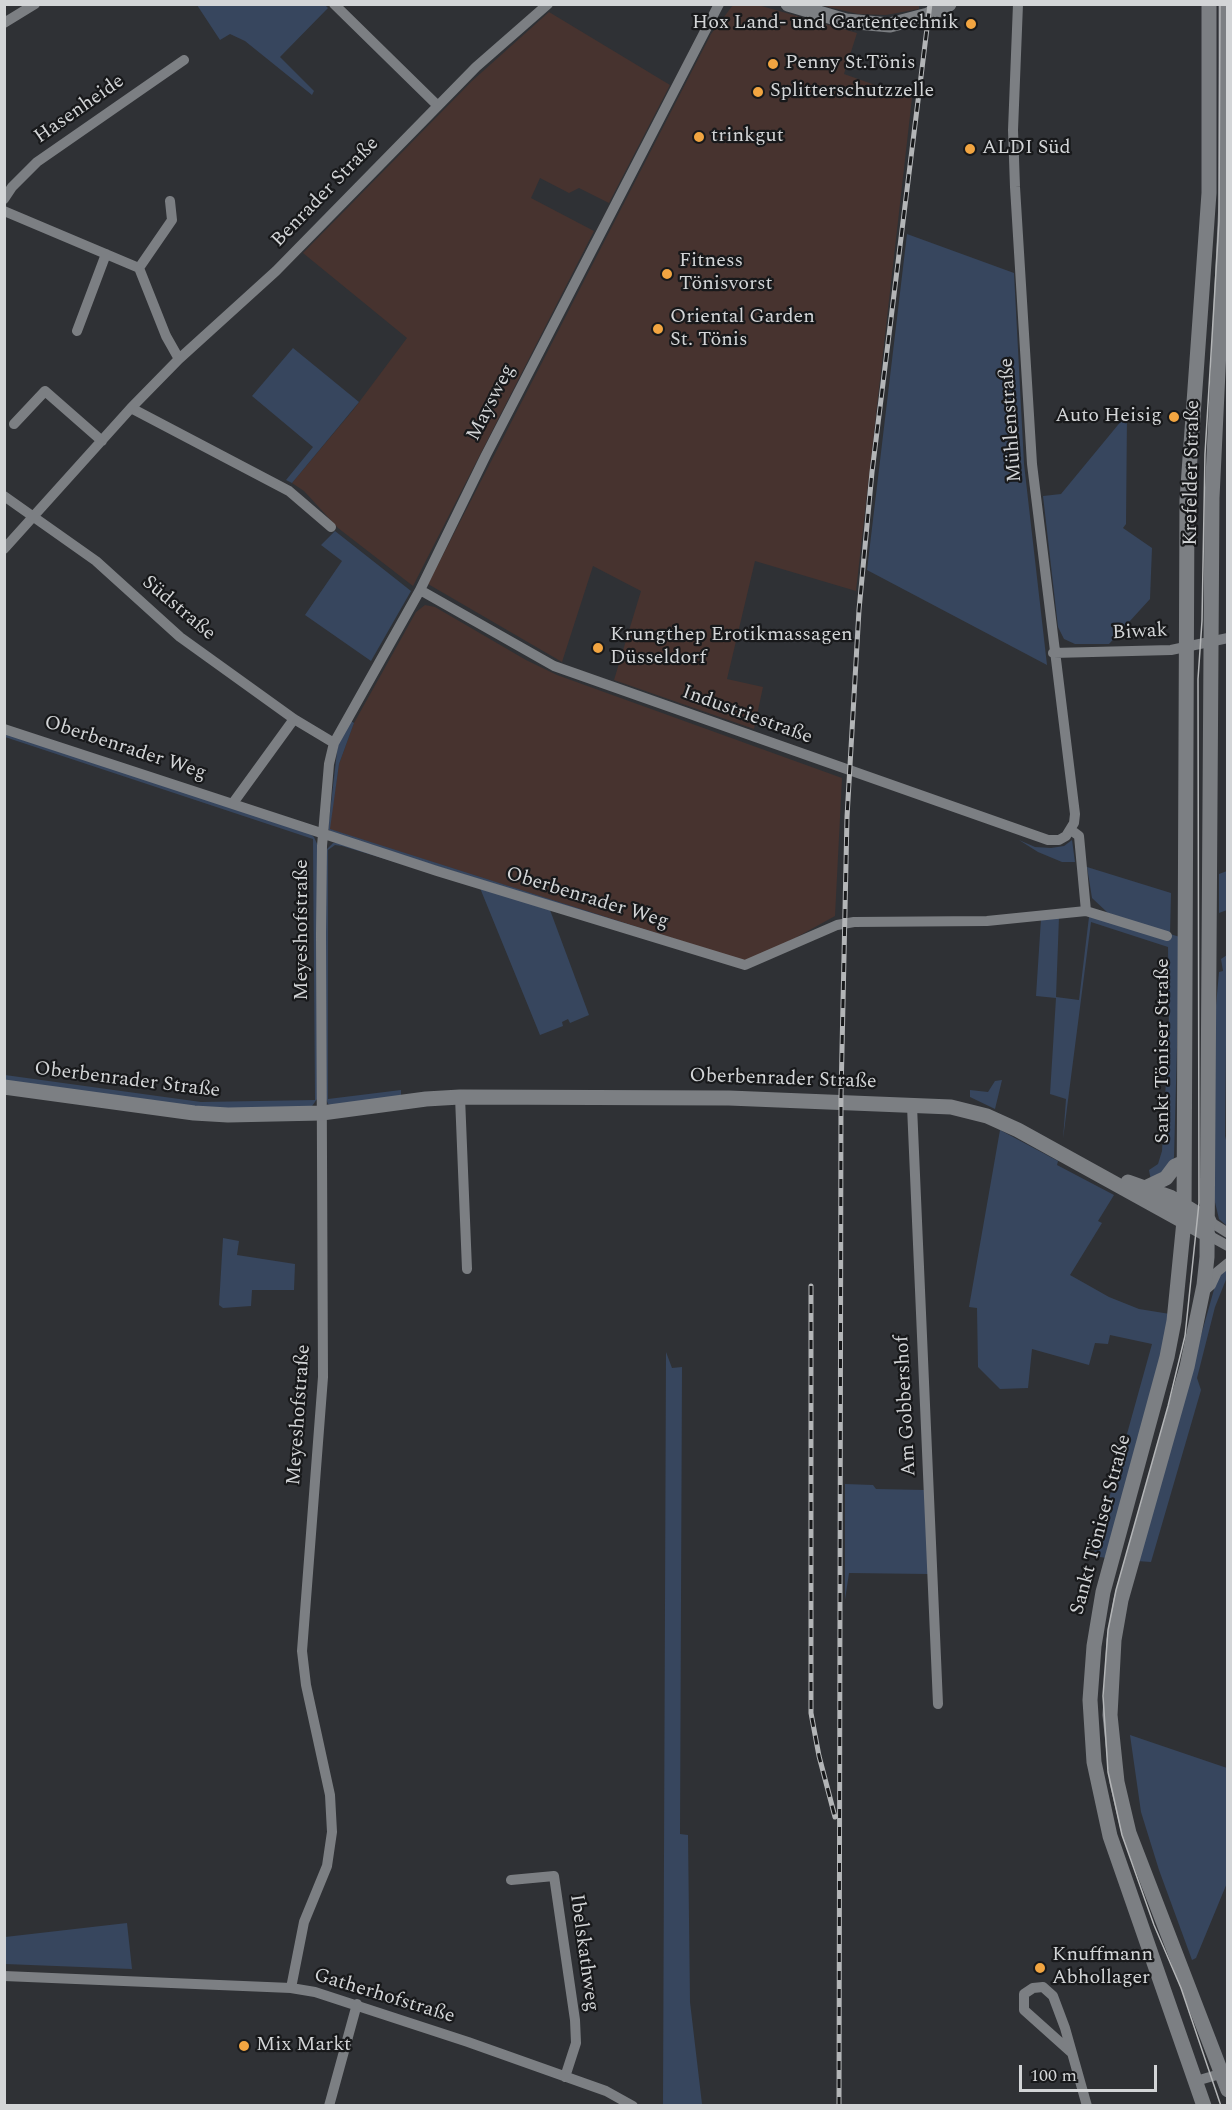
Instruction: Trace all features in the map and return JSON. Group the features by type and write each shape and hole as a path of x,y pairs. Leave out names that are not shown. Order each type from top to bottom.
{"main road":[{"path":"788,4 846,21 890,25 928,15 949,4"},
{"name":"Krefelder Straße","path":"1185,939 1188,474 1209,193 1209,4"},
{"name":"Krefelder Straße","path":"1208,945 1214,425 1226,202 1226,4"},
{"name":"Sankt Töniser Straße","path":"1185,939 1184,1213 1174,1321 1167,1357 1103,1592 1094,1646 1090,1700 1094,1762 1110,1836 1204,2106"},
{"name":"Sankt Töniser Straße","path":"1208,945 1209,1228 1203,1292 1187,1367 1121,1600 1112,1659 1110,1715 1116,1773 1129,1833 1224,2072 1227,2090"},
{"name":"Oberbenrader Straße","path":"4,1087 194,1113 322,1113 426,1098 460,1097 729,1098 951,1107 987,1116 1184,1213"},
{"path":"1145,1188 1166,1178 1175,1166 1184,1162"},
{"name":"Oberbenrader Straße","path":"1091,1169 1145,1188 1209,1228"}],"street":[{"path":"4,23 35,4"},
{"path":"334,4 437,105"},
{"name":"Benrader Straße","path":"4,549 131,408 179,359 276,271 437,105 548,4"},
{"name":"Maysweg","path":"323,831 334,743 420,590 486,455 719,4"},
{"name":"Mühlenstraße","path":"1018,4 1013,130 1032,464 1053,653 1075,814 1071,830"},
{"name":"Hasenheide","path":"4,199 12,187 37,162 184,60"},
{"path":"139,268 172,220 170,201"},
{"path":"4,211 139,268 166,336 179,359"},
{"path":"77,331 106,254"},
{"path":"14,424 45,391 102,441"},
{"path":"131,408 289,491 331,528"},
{"name":"Südstraße","path":"4,496 36,516 96,561 180,637 294,719 334,743"},
{"name":"Industriestraße","path":"420,590 514,645 564,670 1048,840 1059,840 1071,830"},
{"name":"Biwak","path":"1053,653 1136,652 1186,647 1227,638"},
{"path":"234,802 294,719"},
{"name":"Oberbenrader Weg","path":"4,729 745,966 843,924 987,921 1086,911 1167,936"},
{"path":"1071,830 1079,836 1086,911"},
{"name":"Meyeshofstraße","path":"291,1988 304,1922 327,1866 332,1840 330,1796 306,1685 302,1651 323,1377 321,934 323,831"},
{"path":"460,1097 467,1269"},
{"name":"Am Gobbershof","path":"912,1106 938,1704"},
{"name":"Oberbenrader Straße","path":"1209,1228 1227,1233"},
{"name":"Oberbenrader Straße","path":"1209,1228 1227,1246"},
{"path":"1203,1292 1211,1285 1217,1272 1227,1263"},
{"name":"Ibelskathweg","path":"511,1880 554,1876 575,2020 576,2043 565,2077"},
{"name":"Gatherhofstraße","path":"4,1976 291,1988 357,2004 606,2091 633,2106"},
{"path":"1072,2053 1024,2010 1024,1994 1033,1988 1043,1987 1053,1996 1072,2053 1087,2106"},
{"path":"329,2106 357,2004"},
{"path":"1196,2081 1224,2072"}],"shaded area":[{"path":"197,5 325,5 328,8 280,57 314,91 312,95 245,41 230,34 220,40"},
{"path":"733,5 758,5 857,33 844,74 912,98 856,591 755,561 727,679 763,687 754,729 614,680 641,591 593,566 562,662 428,584 711,34"},
{"path":"820,5 919,5 919,9 886,15 858,14"},
{"path":"549,12 670,85 609,203 579,188 569,193 540,178 531,198 594,231 413,586 338,528 304,491 292,483 354,409 407,338 303,253 472,81"},
{"path":"907,234 1014,273 1024,464 1047,665 867,570"},
{"path":"293,348 359,402 292,483 286,480 313,447 252,396"},
{"path":"1127,414 1126,524 1123,528 1152,548 1150,599 1109,644 1075,644 1064,639 1058,627 1043,496 1061,494"},
{"path":"335,531 411,591 371,661 305,615 342,561 321,545"},
{"path":"425,605 435,607 526,660 557,675 842,778 835,916 750,963 329,829 339,764 354,723 416,612"},
{"path":"351,721 354,723 339,764 330,829 750,963 333,834 328,829 338,743"},
{"path":"5,732 308,832 314,837 318,846 317,1099 310,1109 199,1109 5,1083 5,1075 201,1102 315,1100 313,839 5,737"},
{"path":"1019,840 1035,847 1051,848 1064,846 1072,840 1075,862 1062,862 1038,852"},
{"path":"333,843 343,843 435,874 342,846 335,845 328,850 328,1099 401,1090 401,1098 338,1107 328,1104 326,1099 326,850"},
{"path":"1087,867 1171,893 1170,934 1180,937 1174,1157 1170,1169 1151,1181 1149,1170 1158,1164 1162,1151 1169,1028 1168,947 1091,922 1063,1139 1066,1099 1050,1094 1056,998 1036,996 1041,919 1059,917 1056,997 1079,1000 1089,917 1109,914 1092,898"},
{"path":"1227,871 1227,910 1219,913 1219,874"},
{"path":"480,888 550,910 589,1015 570,1023 568,1019 562,1022 563,1026 540,1035"},
{"path":"1227,955 1225,1136 1228,1148 1227,1226 1219,1219 1213,1194 1214,1028 1219,972 1223,971 1221,959"},
{"path":"1002,1080 995,1109 970,1097 970,1090 988,1092 995,1081"},
{"path":"1000,1130 1058,1161 1057,1165 1114,1195 1098,1221 1102,1223 1070,1275 1109,1297 1139,1309 1170,1314 1162,1358 1107,1558 1093,1556 1152,1344 1110,1335 1108,1344 1095,1343 1089,1365 1032,1349 1028,1388 1000,1389 978,1367 977,1308 969,1307"},
{"path":"223,1238 239,1241 237,1255 295,1264 294,1290 252,1290 251,1306 223,1308 219,1305"},
{"path":"1227,1268 1227,1277 1215,1307 1197,1378 1201,1390 1151,1562 1137,1561 1217,1279"},
{"path":"666,1352 672,1368 682,1367 680,1834 688,1835 690,2002 702,2104 688,2106 663,2105"},
{"path":"845,1484 873,1485 876,1489 926,1490 929,1574 849,1573 845,1600"},
{"path":"1130,1735 1227,1768 1227,1883 1196,1958 1192,1960 1159,1870 1141,1812"},
{"path":"127,1923 132,1969 5,1964 5,1937"}],"tram line":[{"path":"1220,4 1219,221 1205,454 1202,621 1198,679 1199,1203 1185,1336 1168,1406 1116,1590 1108,1630 1103,1696 1108,1772 1122,1835 1154,1925 1181,1988 1221,2106"}],"railway":[{"path":"839,2106 841,1096 847,817 859,610 872,472 930,4"},
{"path":"811,1286 811,1713 819,1756 835,1817"}],"place":[{"name":"Hox Land- und Gartentechnik","path":"971,24"},
{"name":"Penny St.Tönis","path":"773,64"},
{"name":"Splitterschutzzelle","path":"758,92"},
{"name":"trinkgut","path":"699,137"},
{"name":"ALDI Süd","path":"970,149"},
{"name":"Fitness Tönisvorst","path":"667,274"},
{"name":"Oriental Garden St. Tönis","path":"658,329"},
{"name":"Auto Heisig","path":"1174,417"},
{"name":"Krungthep Erotikmassagen Düsseldorf","path":"598,648"},
{"name":"Knuffmann Abhollager","path":"1040,1968"},
{"name":"Mix Markt","path":"244,2046"}]}
